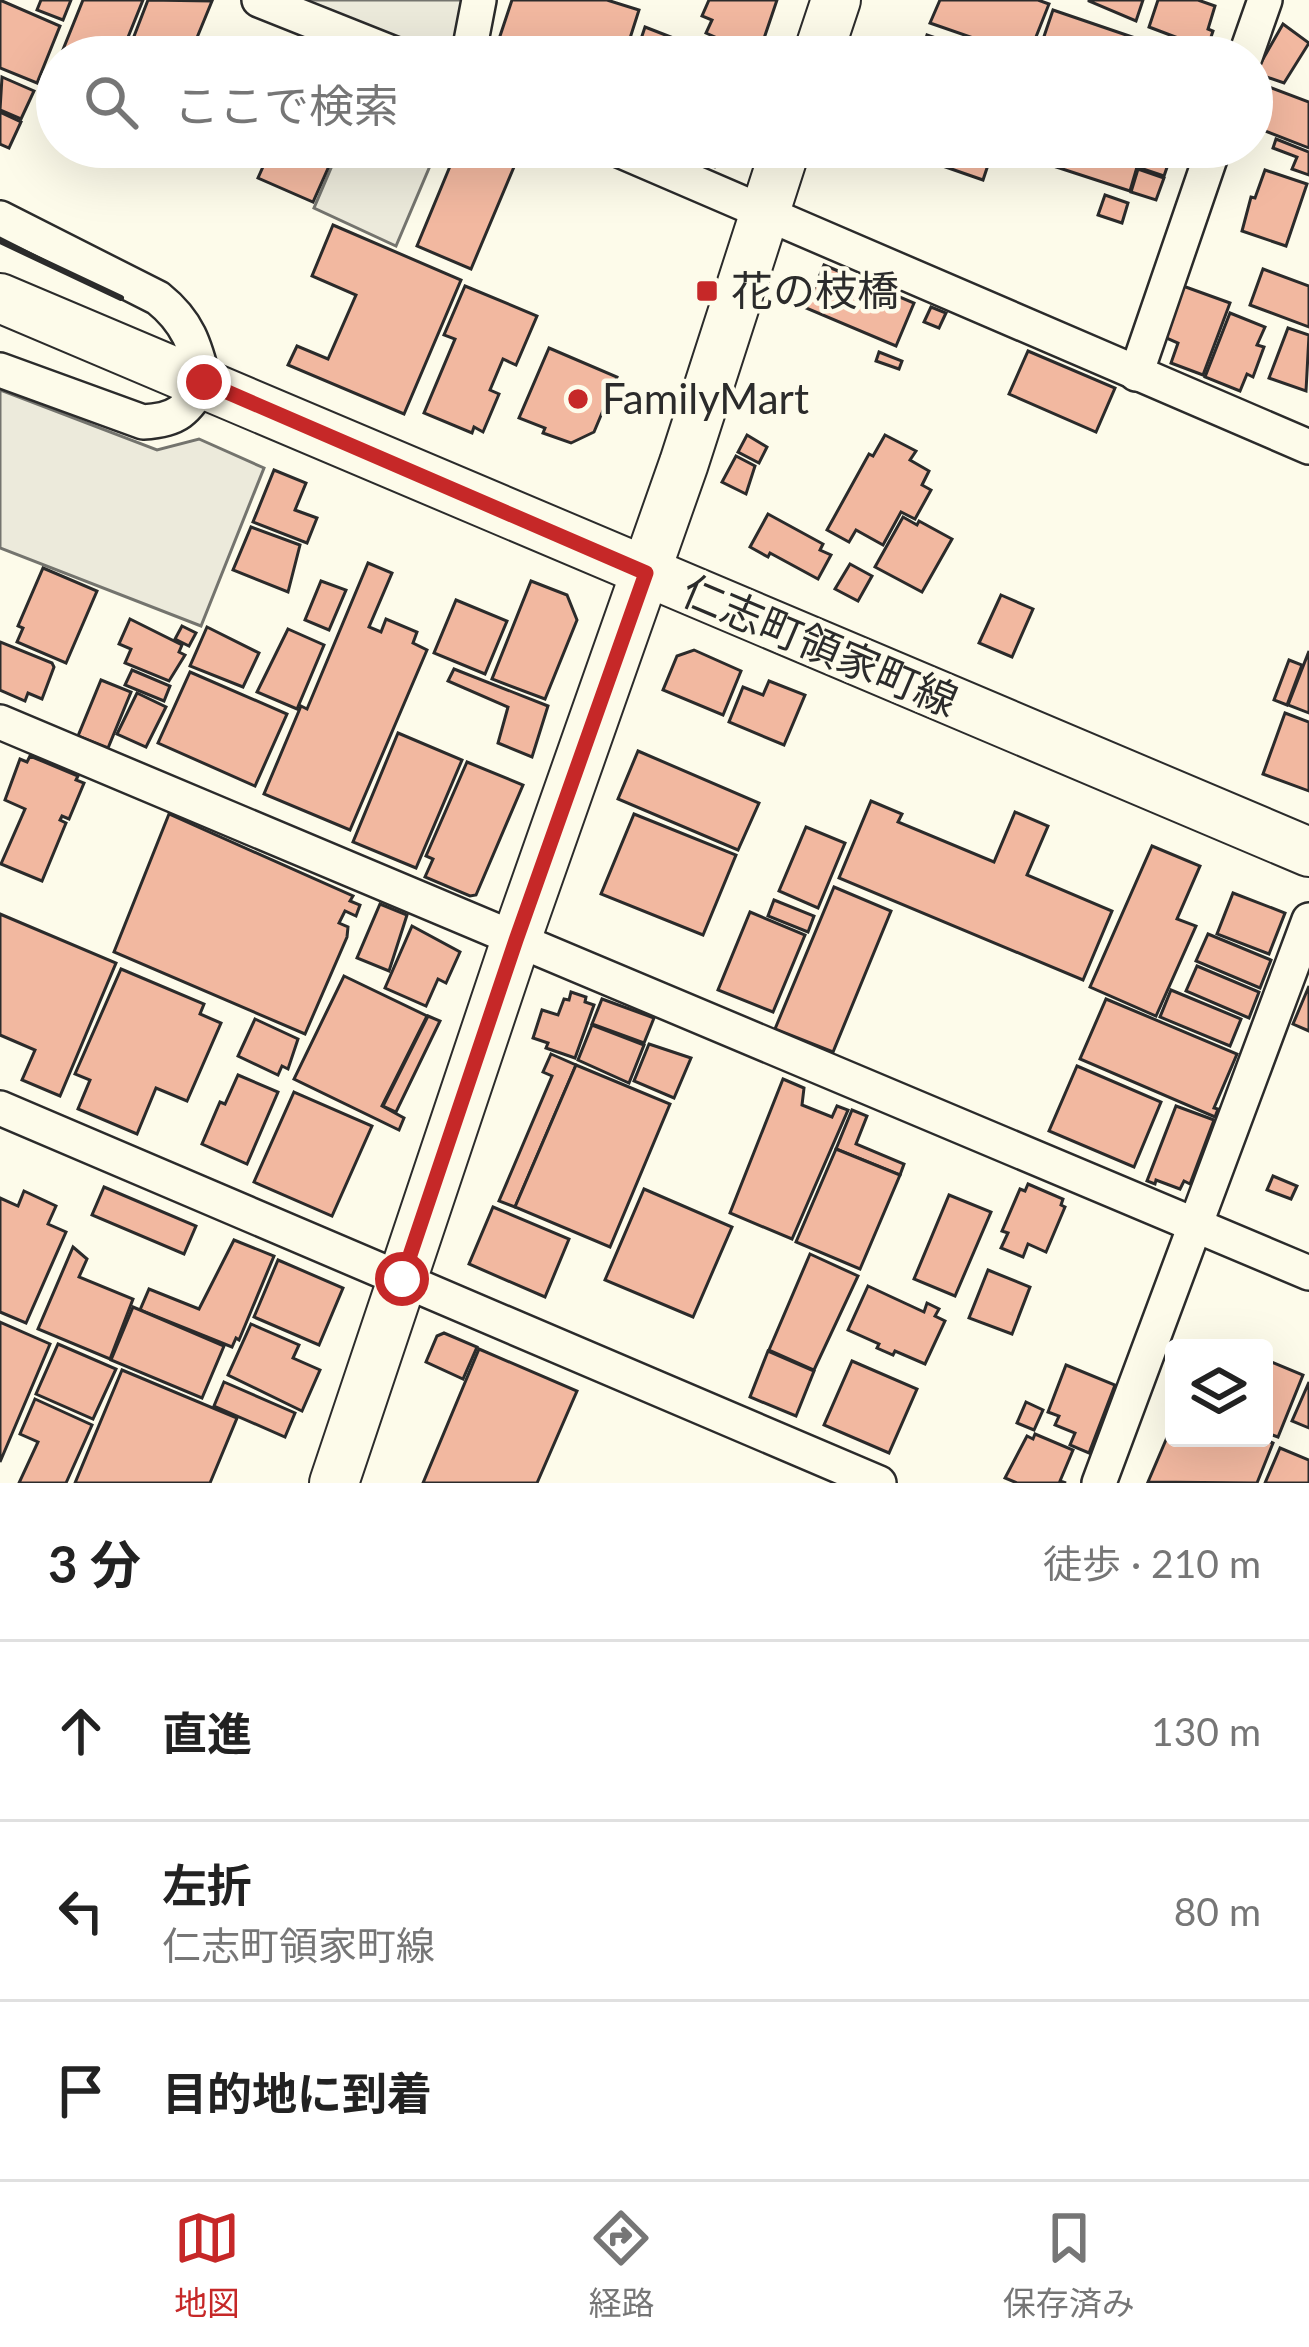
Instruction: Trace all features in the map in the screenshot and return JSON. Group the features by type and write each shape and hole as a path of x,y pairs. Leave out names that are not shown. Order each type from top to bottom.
{"street":[{"path":"259,0 349,36"},
{"path":"472,36 479,0"},
{"path":"824,36 836,0"},
{"path":"1253,36 1265,0"},
{"path":"659,168 1309,447"},
{"path":"334,1483 516,940 646,573 779,168"},
{"path":"1136,374 1207,168"},
{"path":"0,218 158,298 179,315 193,338 204,382 187,409 165,421 143,422 0,370"},
{"name":"仁志町領家町線","path":"0,298 1309,852"},
{"path":"0,722 1309,1274"},
{"path":"1099,1483 1309,920"},
{"path":"0,1108 879,1483"}],"shaded area":[{"path":"301,0 462,0 456,36 391,36"},
{"path":"331,168 429,168 396,246 314,208"},
{"path":"0,390 157,450 199,439 264,468 201,626 0,548"}],"building":[{"path":"0,0 60,26 56,36 36,36 36,83 0,68"},
{"path":"41,0 71,0 63,20 37,10"},
{"path":"83,0 143,0 128,36 68,36"},
{"path":"148,0 212,1 198,36 134,36"},
{"path":"512,0 607,0 639,10 631,36 500,36"},
{"path":"709,0 777,0 765,36 713,36 706,33 712,20 702,16"},
{"path":"940,0 1049,4 1036,36 967,36 930,23"},
{"path":"1089,0 1143,0 1136,21 1089,1"},
{"path":"1158,0 1198,0 1215,6 1208,29 1213,31 1211,36 1173,36 1149,27"},
{"path":"1053,10 1129,36 1044,36"},
{"path":"1283,24 1309,43 1284,83 1273,79 1273,42"},
{"path":"645,27 668,36 642,36"},
{"path":"2,77 34,91 21,119 0,110"},
{"path":"1273,89 1309,102 1309,148 1273,134"},
{"path":"0,112 21,122 9,148 0,144"},
{"path":"1276,139 1309,152 1309,175 1292,169 1297,157 1273,148"},
{"path":"262,168 328,168 313,202 258,178"},
{"path":"449,168 514,168 471,269 417,246"},
{"path":"948,168 987,168 983,180"},
{"path":"1059,168 1137,168 1130,191"},
{"path":"1140,168 1167,168 1164,176"},
{"path":"1138,169 1164,178 1156,200 1131,192"},
{"path":"1265,170 1307,184 1286,246 1242,231"},
{"path":"1105,195 1128,203 1122,223 1098,215"},
{"path":"333,225 461,280 404,414 288,365 297,346 328,359 356,295 312,276"},
{"path":"824,265 914,303 896,346 806,308"},
{"path":"1263,269 1309,286 1309,327 1250,305"},
{"path":"465,286 537,316 516,365 503,359 490,390 499,394 483,432 474,427 472,433 424,413 455,339 444,335"},
{"path":"1183,286 1230,303 1203,375 1171,363 1178,343 1164,337"},
{"path":"931,307 946,313 939,328 924,322"},
{"path":"1230,313 1265,327 1257,345 1264,347 1253,377 1247,374 1240,391 1205,377"},
{"path":"1288,328 1309,335 1306,391 1269,378"},
{"path":"549,348 617,377 594,432 571,443 519,418"},
{"path":"1028,351 1115,388 1096,432 1009,394"},
{"path":"879,352 902,361 899,369 876,361"},
{"path":"747,435 767,447 759,463 738,452"},
{"path":"885,435 916,451 910,460 929,471 922,485 931,490 915,519 901,512 883,545 856,530 849,542 827,530 869,454 873,456"},
{"path":"736,456 755,466 746,494 722,482"},
{"path":"274,470 306,483 295,510 317,518 307,543 253,522"},
{"path":"768,514 823,544 820,550 831,555 818,579 750,547"},
{"path":"903,517 952,539 922,592 875,567"},
{"path":"251,527 300,545 288,592 233,570"},
{"path":"368,563 392,573 369,627 381,632 386,619 417,632 413,643 427,650 350,830 264,794 301,706 307,709"},
{"path":"850,564 872,576 858,601 835,589"},
{"path":"43,568 97,591 66,663 17,642 23,628 18,626"},
{"path":"321,581 346,590 329,630 305,620"},
{"path":"531,581 567,595 577,620 545,699 492,679"},
{"path":"1001,595 1033,609 1012,657 979,643"},
{"path":"456,600 507,621 485,674 434,653"},
{"path":"130,619 182,645 179,652 185,655 169,681 125,663 131,649 119,644"},
{"path":"182,626 196,633 189,646 175,639"},
{"path":"207,627 259,653 243,687 190,666"},
{"path":"288,629 324,645 297,709 257,692"},
{"path":"0,642 52,663 42,699 28,693 25,701 0,690"},
{"path":"694,650 741,671 723,715 663,690 677,656"},
{"path":"1309,651 1309,713 1288,705"},
{"path":"1289,660 1302,665 1287,705 1274,700"},
{"path":"454,669 548,706 532,757 498,743 508,707 448,681"},
{"path":"132,670 170,686 164,701 125,685"},
{"path":"190,672 287,714 255,786 158,743"},
{"path":"101,680 131,692 108,748 78,736"},
{"path":"769,681 805,695 784,745 729,722 743,687 763,695"},
{"path":"137,693 166,707 146,747 117,734"},
{"path":"1285,713 1309,722 1309,791 1263,774"},
{"path":"398,733 462,760 416,868 353,842"},
{"path":"638,751 759,803 738,850 618,799"},
{"path":"30,756 84,783 69,819 62,816 60,820 66,823 42,881 1,864 25,809 5,800 20,759 27,762"},
{"path":"467,762 523,785 476,895 470,896 425,877 433,859 426,856"},
{"path":"871,801 902,814 898,822 994,862 1015,812 1048,826 1027,875 1112,911 1083,980 839,878"},
{"path":"169,814 353,896 350,901 360,905 356,916 345,911 339,923 348,927 347,937 305,1034 114,952"},
{"path":"634,814 736,855 703,935 601,894"},
{"path":"806,827 845,843 818,908 779,891"},
{"path":"1152,846 1200,866 1177,919 1196,926 1156,1016 1090,987"},
{"path":"834,887 891,911 833,1052 775,1029"},
{"path":"1233,893 1285,913 1269,954 1217,934"},
{"path":"774,900 814,916 808,932 768,916"},
{"path":"380,904 407,915 389,971 357,958"},
{"path":"750,912 805,935 773,1012 718,990"},
{"path":"0,914 116,963 60,1096 22,1080 35,1050 0,1035"},
{"path":"412,926 460,952 446,983 438,979 426,1006 385,988"},
{"path":"1208,934 1271,960 1260,988 1196,961"},
{"path":"1197,966 1259,992 1249,1018 1186,991"},
{"path":"121,969 204,1004 200,1014 221,1023 187,1101 156,1088 137,1134 78,1109 90,1080 75,1074"},
{"path":"344,976 427,1016 382,1106 404,1118 399,1130 294,1079"},
{"path":"1309,986 1309,1031 1293,1024"},
{"path":"1171,990 1241,1019 1230,1046 1160,1017"},
{"path":"571,992 594,1005 575,1058 533,1038 542,1010 558,1015"},
{"path":"602,999 654,1018 644,1043 592,1024"},
{"path":"1106,999 1237,1054 1214,1108 1218,1109 1215,1117 1080,1059"},
{"path":"428,1016 440,1021 396,1112 383,1106"},
{"path":"255,1019 298,1039 288,1069 282,1066 278,1075 238,1056"},
{"path":"592,1025 644,1045 629,1083 578,1060"},
{"path":"649,1044 691,1058 674,1098 634,1081"},
{"path":"551,1054 576,1065 515,1207 499,1201 552,1076 543,1072"},
{"path":"576,1065 670,1104 610,1247 515,1207"},
{"path":"1077,1066 1161,1102 1134,1167 1049,1131"},
{"path":"238,1075 278,1092 247,1164 202,1144"},
{"path":"783,1079 804,1088 802,1105 832,1117 837,1106 848,1110 792,1239 730,1213"},
{"path":"294,1092 372,1126 332,1216 254,1182"},
{"path":"1176,1106 1214,1120 1190,1184 1184,1181 1180,1189 1147,1181"},
{"path":"852,1110 867,1116 856,1144 904,1164 900,1175 836,1149"},
{"path":"836,1149 900,1175 860,1269 796,1242"},
{"path":"1273,1176 1297,1186 1291,1199 1267,1190"},
{"path":"1028,1184 1063,1199 1065,1207 1046,1252 1028,1244 1023,1257 1001,1248 1008,1233 1002,1231 1020,1189 1025,1191"},
{"path":"104,1187 196,1226 184,1254 92,1215"},
{"path":"644,1189 732,1227 693,1317 605,1280"},
{"path":"24,1191 56,1206 48,1224 66,1232 26,1323 0,1312 0,1198 18,1206"},
{"path":"949,1195 991,1212 955,1296 914,1279"},
{"path":"493,1207 569,1239 545,1297 469,1264"},
{"path":"234,1240 274,1256 232,1347 140,1310 149,1289 199,1309"},
{"path":"73,1247 87,1259 79,1277 133,1299 110,1359 38,1329"},
{"path":"810,1254 858,1276 814,1370 769,1350"},
{"path":"278,1260 343,1288 319,1345 254,1317"},
{"path":"988,1270 1030,1287 1012,1334 969,1318"},
{"path":"868,1286 924,1312 927,1303 939,1309 935,1316 945,1321 925,1364 877,1348 879,1344 848,1330"},
{"path":"133,1307 224,1346 202,1398 111,1360"},
{"path":"0,1322 50,1344 0,1462"},
{"path":"251,1324 299,1345 293,1358 320,1370 302,1411 228,1375"},
{"path":"444,1333 477,1347 463,1379 426,1362 437,1336"},
{"path":"58,1344 116,1369 93,1419 36,1394"},
{"path":"479,1349 577,1391 537,1483 423,1483"},
{"path":"768,1351 814,1371 796,1416 750,1397"},
{"path":"852,1361 917,1389 889,1453 824,1425"},
{"path":"1273,1363 1303,1375 1278,1437 1273,1435"},
{"path":"1066,1365 1115,1385 1089,1453 1070,1445 1075,1433 1055,1425 1059,1416 1048,1412"},
{"path":"122,1370 237,1418 210,1483 75,1483"},
{"path":"224,1382 295,1413 285,1437 214,1406"},
{"path":"1309,1382 1309,1428 1292,1421"},
{"path":"35,1399 92,1425 66,1483 19,1483 38,1442 20,1434"},
{"path":"1026,1402 1043,1410 1034,1430 1017,1423"},
{"path":"1035,1434 1073,1450 1060,1481 1066,1483 1017,1483 1005,1478 1027,1436 1033,1439"},
{"path":"1165,1442 1165,1447 1271,1447 1257,1483 1148,1482"},
{"path":"1280,1448 1309,1460 1309,1483 1265,1483"}],"wall":[{"path":"0,241 121,298"}],"place":[{"name":"花の枝橋","path":"707,291"},
{"name":"FamilyMart","path":"578,399"}],"route":[{"path":"204,382 646,573 402,1279"}]}
